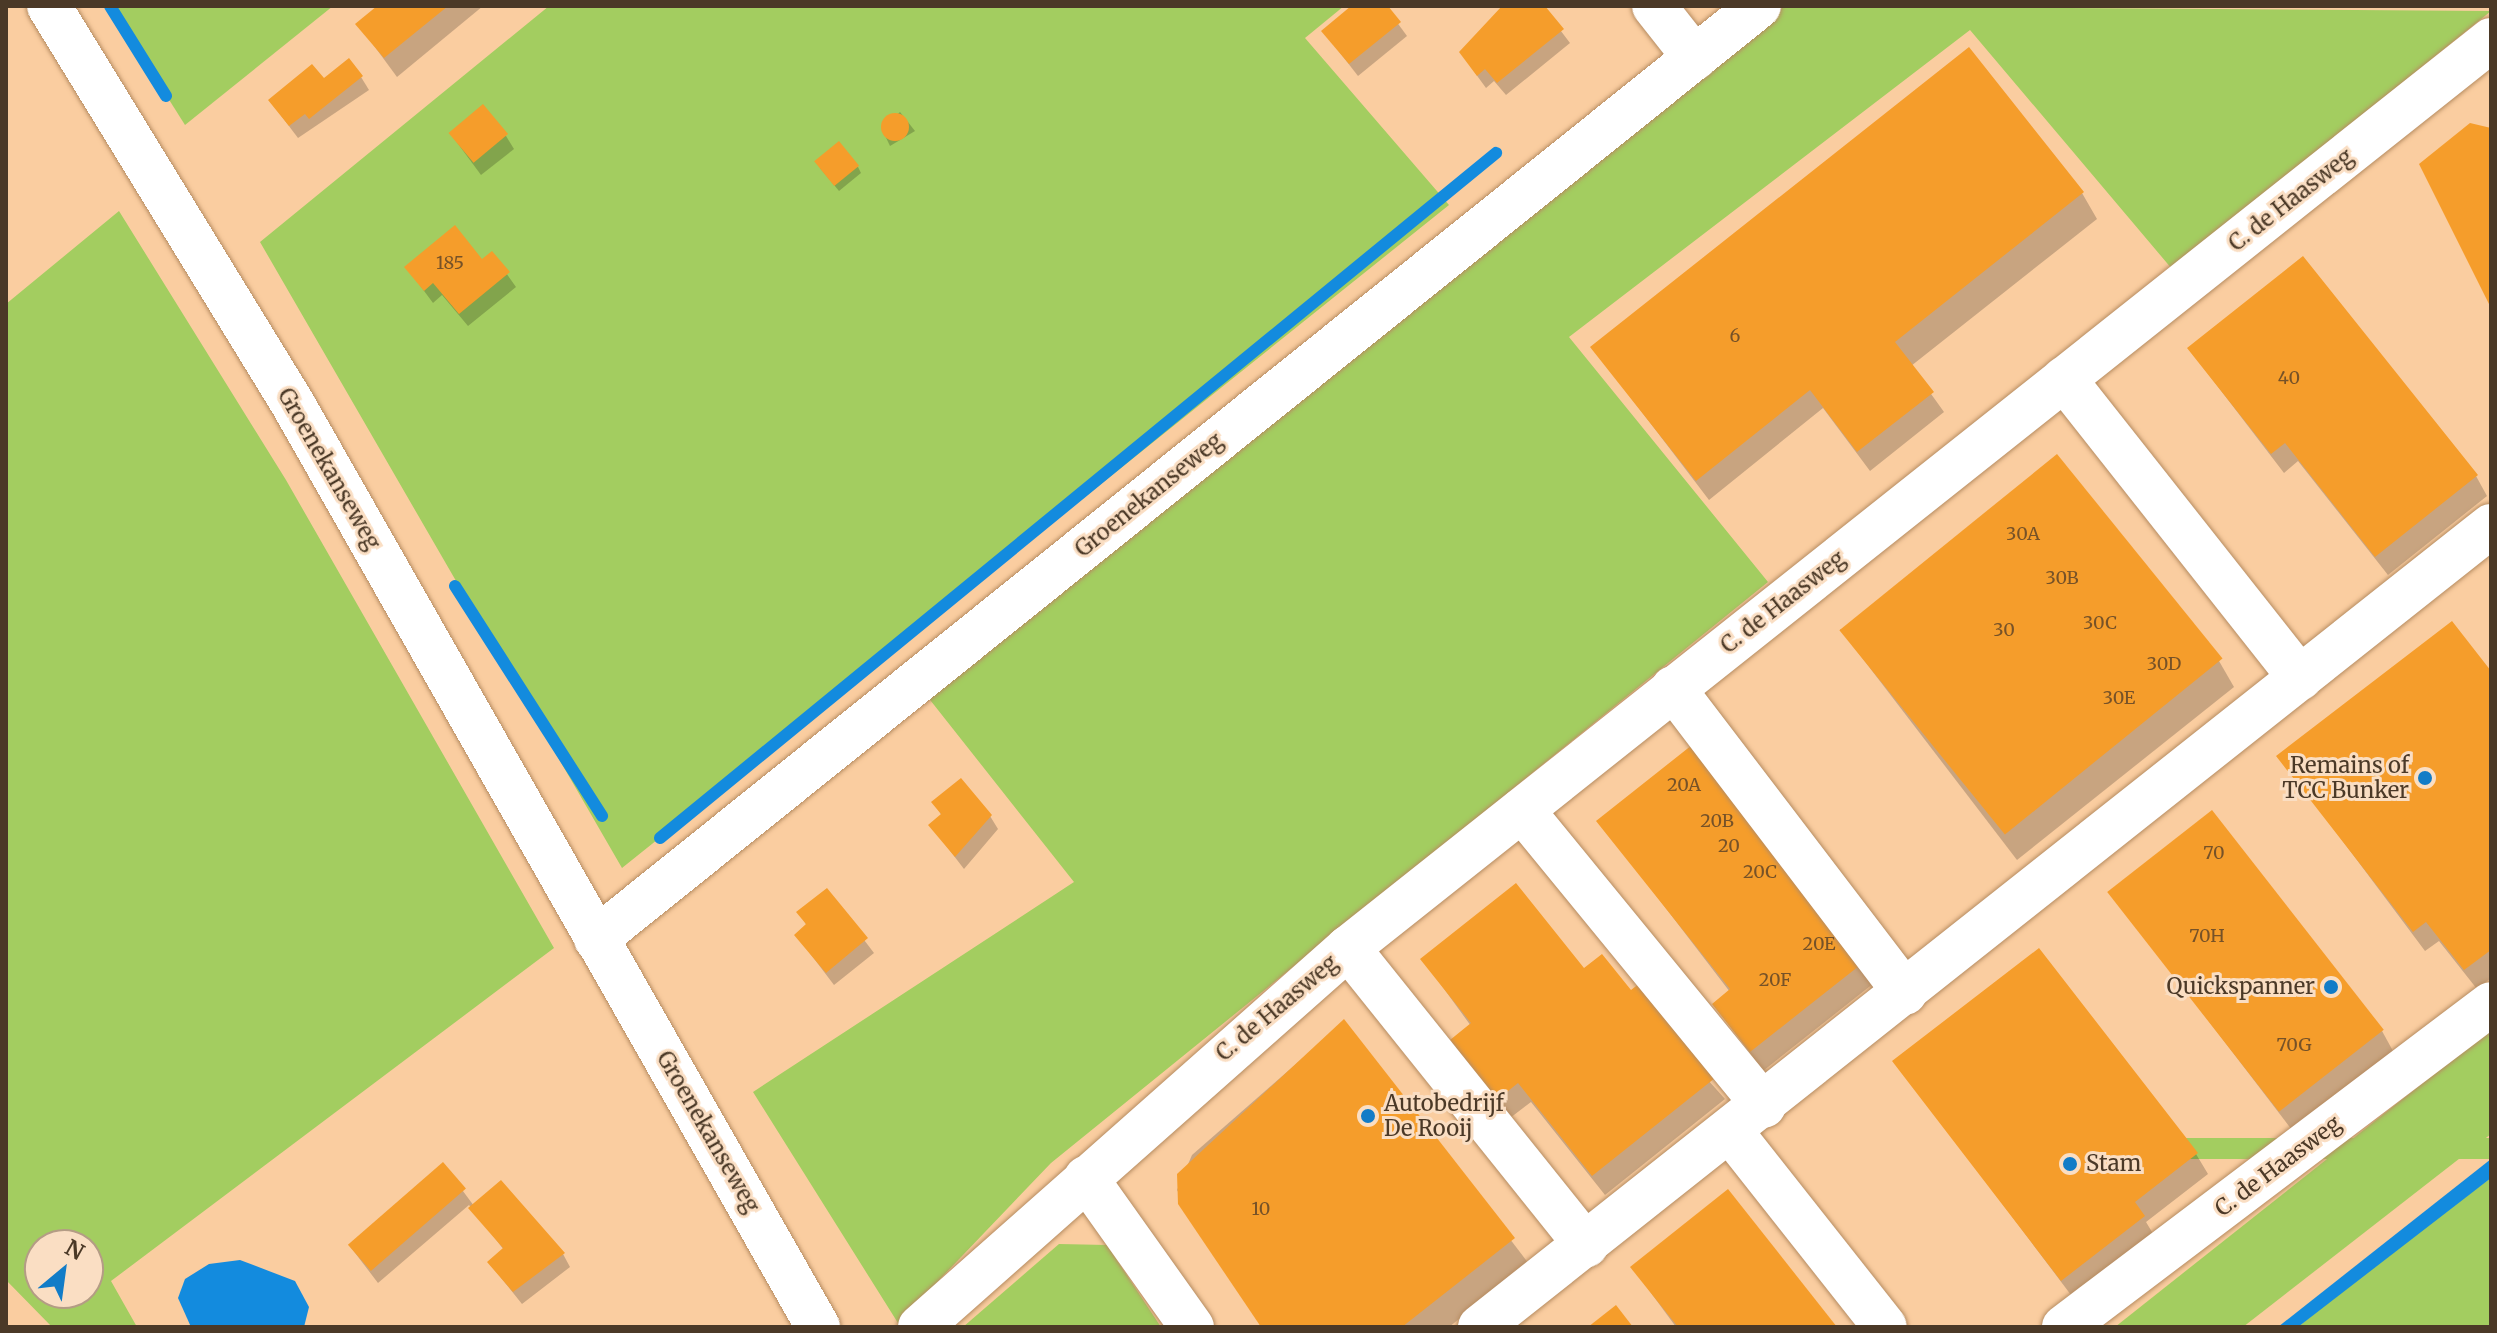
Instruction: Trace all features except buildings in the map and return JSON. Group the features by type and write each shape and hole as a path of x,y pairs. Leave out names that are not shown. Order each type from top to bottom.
{"street":[{"name":"Groenekanseweg","path":"49,6 294,406 818,1327"},
{"path":"1654,6 1699,55"},
{"name":"Groenekanseweg","path":"596,939 1759,6"},
{"name":"C. de Haasweg","path":"920,1327 1348,948 2491,40"},
{"path":"2064,379 2300,678"},
{"path":"1480,1327 1747,1119 2491,526"},
{"path":"1673,688 1905,993"},
{"path":"1522,810 1747,1119 1885,1327"},
{"path":"1348,948 1586,1245"},
{"name":"C. de Haasweg","path":"2064,1327 2491,1004"},
{"path":"1086,1178 1192,1327"}],"green space":[{"path":"110,6 333,6 185,125"},
{"path":"549,6 1344,6 1305,38 1449,205 622,868 260,242"},
{"path":"1778,6 2491,11 2172,269 1970,30 1569,337 1768,582 1051,1163 898,1323 753,1092 1074,882 923,691"},
{"path":"119,211 286,480 554,948 111,1281 137,1327 52,1327 34,1309 104,1309 104,1229 24,1229 24,1298 6,1280 6,304"},
{"path":"2491,1029 2491,1134 2243,1327 2115,1327"},
{"path":"2186,1138 2491,1138 2491,1159 2186,1159"},
{"path":"2491,1178 2491,1327 2298,1327 2366,1270"},
{"path":"1059,1244 1107,1245 1161,1327 963,1327"}],"water":[{"path":"2491,1159 2491,1178 2298,1327 2278,1327"},
{"path":"240,1260 295,1281 309,1307 304,1327 191,1327 178,1298 185,1279 209,1264"}],"waterway":[{"path":"110,6 166,96"},
{"path":"660,838 1496,153"},
{"path":"455,586 602,816"}],"place":[{"name":"Remains of TCC Bunker","path":"2425,778"},
{"name":"Quickspanner","path":"2331,987"},
{"name":"Autobedrijf De Rooij","path":"1368,1116"},
{"name":"Stam","path":"2070,1164"}]}
